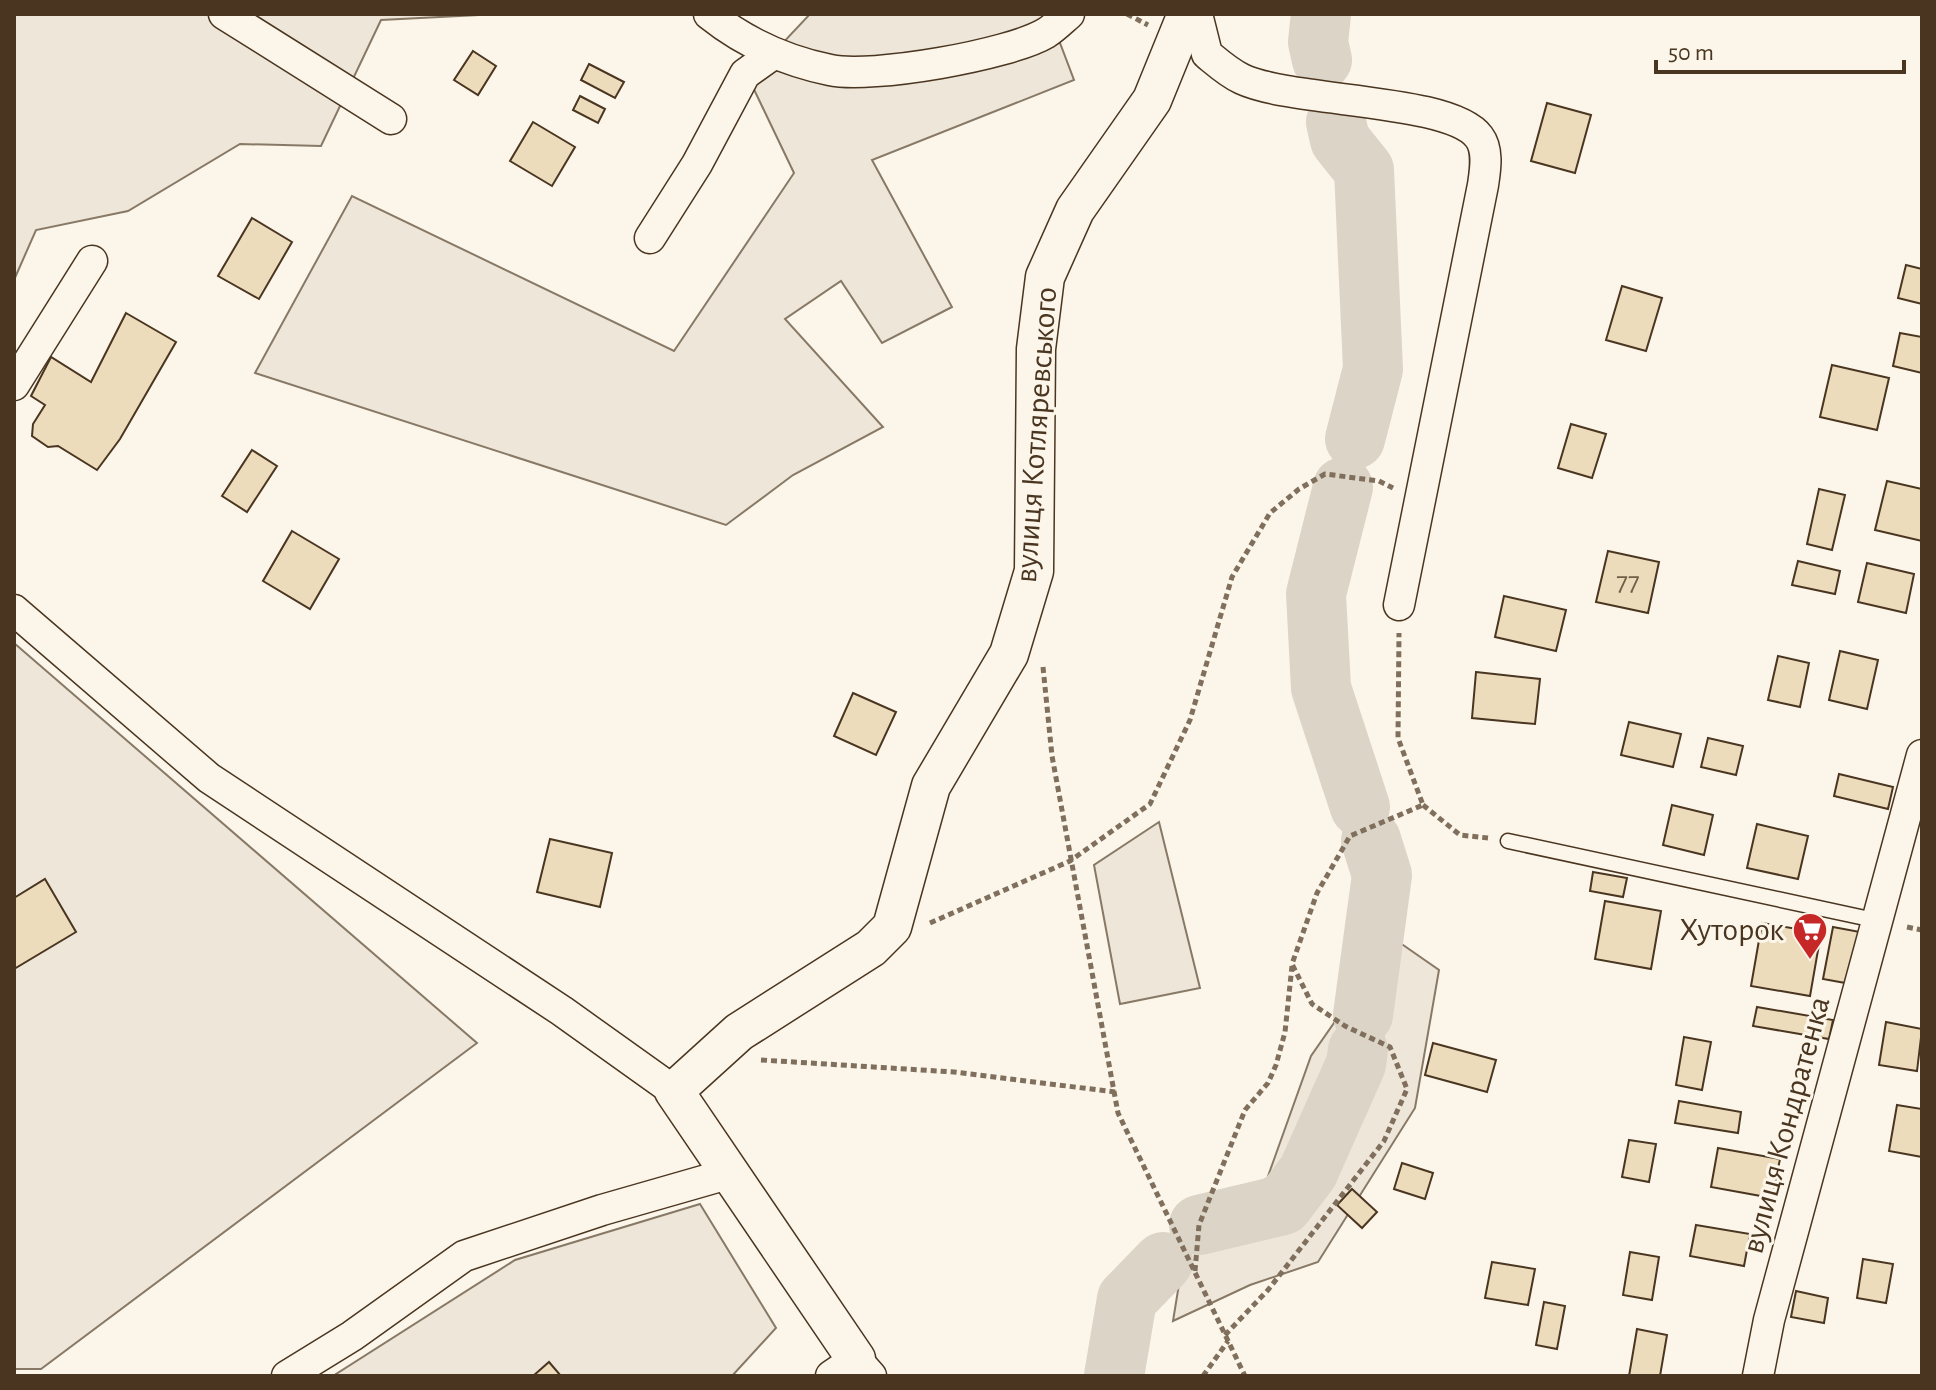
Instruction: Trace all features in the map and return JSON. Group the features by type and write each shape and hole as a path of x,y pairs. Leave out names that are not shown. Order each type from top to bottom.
{"street":[{"path":"224,14 391,119"},
{"path":"709,14 773,54 833,71 904,68 972,57 1044,34 1069,14"},
{"name":"вулиця Котляревського","path":"674,1091 739,1032 871,948 892,927 931,786 1009,654 1034,571 1036,349 1045,277 1075,210 1152,100 1187,14"},
{"path":"1197,14 1207,54 1242,80 1280,91 1377,102 1460,122 1480,138 1486,159 1483,185 1422,504 1399,605"},
{"path":"650,238 697,164 745,74 773,54"},
{"path":"14,385 92,261"},
{"path":"14,610 209,778 562,1011 674,1091 731,1173 853,1370"},
{"name":"вулиця Кондратенка","path":"1758,1376 1769,1320 1880,921 1922,755"},
{"path":"287,1376 352,1336 464,1256 602,1210 731,1173"}],"lane":[{"path":"1508,841 1880,921"}],"path":[{"path":"927,925 1070,861 1150,804 1190,720 1232,577 1270,513 1299,489 1325,474 1379,481 1422,504"},
{"path":"1399,605 1398,738 1423,805 1460,835 1508,841"},
{"path":"1043,663 1052,756 1118,1113 1245,1376"},
{"path":"1195,1272 1199,1225 1245,1110 1268,1083 1276,1065 1285,1032 1292,964 1317,893 1350,836 1423,805"},
{"path":"1203,1376 1227,1338 1384,1141 1407,1089 1390,1047 1345,1026 1312,1004 1292,964"},
{"path":"711,1057 954,1072 1115,1092"}],"shaded area":[{"path":"14,14 499,14 381,20 321,146 240,144 128,211 36,230 14,280"},
{"path":"810,14 1049,14 1074,80 872,160 952,307 882,343 841,281 785,319 883,427 793,475 726,525 255,373 352,196 674,351 794,173 749,79"},
{"path":"14,643 477,1043 41,1369 14,1369"},
{"path":"1159,822 1200,988 1120,1004 1094,865"},
{"path":"1393,938 1439,970 1415,1108 1318,1262 1250,1285 1173,1321 1192,1204 1267,1179 1311,1056"},
{"path":"700,1204 776,1328 732,1376 333,1376 515,1260"}],"building":[{"path":"473,51 496,66 478,95 454,80"},
{"path":"589,64 624,82 615,98 581,80"},
{"path":"580,96 605,109 598,123 573,110"},
{"path":"1547,103 1591,115 1575,173 1531,161"},
{"path":"533,122 575,147 552,186 510,161"},
{"path":"252,218 292,242 259,299 218,276"},
{"path":"1906,265 1922,269 1922,304 1898,298"},
{"path":"1622,286 1662,298 1646,351 1606,340"},
{"path":"126,313 176,342 120,439 97,470 58,446 48,447 32,436 33,424 45,405 31,396 51,357 91,382"},
{"path":"1900,333 1922,337 1922,373 1893,366"},
{"path":"1832,365 1889,378 1877,430 1820,417"},
{"path":"1571,424 1606,434 1592,478 1558,468"},
{"path":"252,450 277,466 247,512 222,496"},
{"path":"1887,481 1922,489 1922,541 1875,530"},
{"path":"1819,489 1845,495 1832,550 1807,544"},
{"path":"292,531 339,559 310,609 263,581"},
{"path":"1608,551 1659,562 1648,613 1596,602"},
{"path":"1798,561 1840,571 1835,594 1792,585"},
{"path":"1867,563 1914,574 1906,613 1858,602"},
{"path":"1504,596 1566,610 1556,651 1495,637"},
{"path":"1840,651 1878,660 1867,709 1829,700"},
{"path":"1778,656 1809,663 1800,707 1768,700"},
{"path":"1476,672 1540,679 1535,724 1472,718"},
{"path":"853,693 896,712 876,755 834,736"},
{"path":"1629,722 1681,734 1673,767 1621,755"},
{"path":"1708,738 1743,746 1736,775 1701,767"},
{"path":"1839,774 1893,787 1888,809 1834,796"},
{"path":"1672,805 1713,815 1704,855 1663,845"},
{"path":"1757,824 1808,836 1798,879 1747,868"},
{"path":"550,839 612,853 600,907 537,892"},
{"path":"1593,872 1627,878 1623,897 1590,891"},
{"path":"45,879 76,932 14,969 14,898"},
{"path":"1605,901 1661,911 1651,969 1595,959"},
{"path":"1762,923 1821,933 1810,996 1751,986"},
{"path":"1833,927 1860,932 1851,984 1823,979"},
{"path":"1757,1007 1833,1020 1829,1039 1753,1026"},
{"path":"1886,1022 1922,1029 1917,1071 1879,1065"},
{"path":"1684,1037 1711,1042 1702,1090 1676,1085"},
{"path":"1433,1043 1496,1060 1487,1092 1425,1075"},
{"path":"1679,1101 1741,1112 1738,1133 1675,1123"},
{"path":"1897,1105 1922,1109 1922,1157 1889,1151"},
{"path":"1629,1140 1656,1144 1649,1182 1622,1177"},
{"path":"1718,1148 1780,1159 1772,1198 1711,1187"},
{"path":"1402,1163 1433,1173 1425,1199 1394,1189"},
{"path":"1352,1189 1377,1212 1362,1228 1337,1205"},
{"path":"1696,1225 1750,1234 1744,1266 1690,1256"},
{"path":"1630,1252 1659,1257 1652,1300 1623,1295"},
{"path":"1863,1259 1893,1264 1886,1303 1857,1298"},
{"path":"1492,1262 1535,1269 1528,1305 1485,1298"},
{"path":"1796,1291 1828,1298 1824,1323 1791,1317"},
{"path":"1544,1302 1565,1306 1557,1349 1536,1345"},
{"path":"1637,1329 1667,1335 1660,1376 1629,1376"},
{"path":"549,1362 561,1376 533,1376"}],"waterway":[{"path":"1321,14 1318,42 1322,60"},
{"path":"1336,122 1340,140 1364,170 1373,369 1355,439"},
{"path":"1343,487 1316,594 1321,688 1360,807"},
{"path":"1363,1015 1382,875 1371,840"},
{"path":"1199,1225 1283,1205 1308,1172 1356,1064 1358,1050"},
{"path":"1114,1376 1127,1299 1163,1262"}],"place":[{"name":"Хуторок","path":"1810,961"}]}
